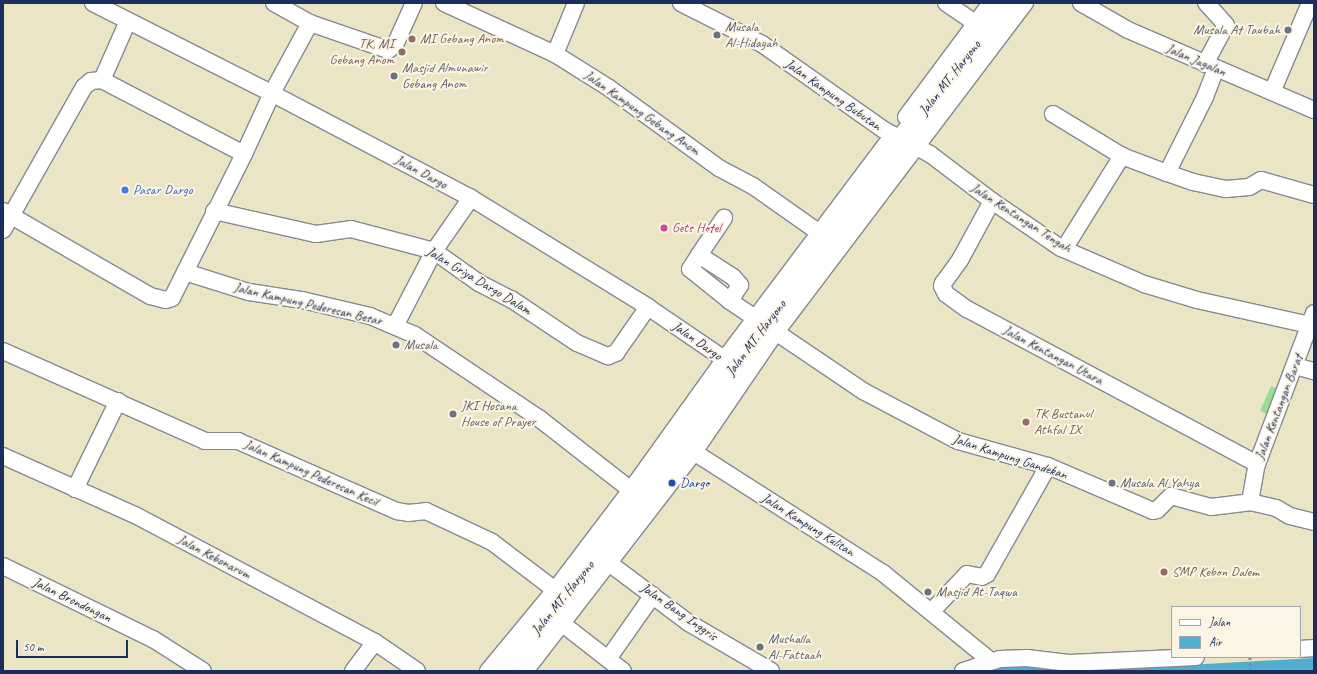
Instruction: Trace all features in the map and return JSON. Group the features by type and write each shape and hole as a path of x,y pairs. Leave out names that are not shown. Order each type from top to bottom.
{"main road":[{"name":"Jalan MT. Haryono","path":"503,671 556,620 560,593 604,559 637,494 688,448 729,363 765,325 799,270 824,237 874,181 904,140 949,91 981,27 1007,3"}],"street":[{"name":"Jalan Dargo","path":"93,3 113,7 128,21 272,93 471,198 648,307 729,363"},
{"path":"274,3 310,22 388,50 395,44 414,3"},
{"name":"Jalan Kampung Gebang Anom","path":"444,3 555,54 609,88 719,168 753,186 824,237"},
{"path":"555,54 576,3"},
{"name":"Jalan Kampung Bubutan","path":"681,3 762,44 862,116 904,140"},
{"path":"946,3 981,27"},
{"path":"904,140 981,27 991,3"},
{"path":"949,91 1025,3"},
{"name":"Jalan Jagalan","path":"1081,3 1128,30 1314,110"},
{"path":"1167,173 1205,97 1210,66 1226,25 1206,3"},
{"path":"1272,92 1310,3"},
{"path":"102,80 128,21"},
{"path":"7,213 159,299 172,298 214,211 244,154 272,93 310,22"},
{"path":"3,230 7,213 84,87 91,80 102,80 244,154"},
{"path":"1054,114 1122,156 1193,182 1226,189 1246,188 1261,180 1314,195"},
{"name":"Jalan Kentangan Tengah","path":"904,140 1064,249 1144,284 1197,300 1312,319"},
{"path":"1064,249 1122,156"},
{"path":"525,671 556,620 688,448 765,325 874,181"},
{"path":"395,326 434,251 471,198"},
{"name":"Jalan Kentangan Utara","path":"992,201 960,260 943,283 942,286 946,294 968,309 1257,464"},
{"name":"Jalan Griya Dargo Dalam","path":"214,211 316,234 351,229 434,251 479,283 511,299 578,343 608,356 616,353 648,307"},
{"name":"Jalan Kampung Gandekan","path":"724,218 690,269 730,301 863,391 946,436 1048,466 1114,497 1153,511 1157,510 1171,496 1211,507 1250,502"},
{"name":"Jalan Kampung Pederesan Besar","path":"185,272 249,292 330,307 395,326 415,335 486,381 540,419 637,494"},
{"name":"Jalan Kentangan Barat","path":"1250,502 1257,464 1312,319"},
{"name":"Jalan Kampung Pederesan Kecil","path":"3,351 205,441 238,441 397,511 408,513 426,511 492,542 560,593"},
{"path":"488,671 560,593 637,494 729,363"},
{"path":"1295,366 1314,371"},
{"path":"75,489 118,401"},
{"name":"Jalan Kampung Kulitan","path":"688,448 872,565 932,611 992,661"},
{"name":"Jalan Kebonarum","path":"3,456 135,515 375,642 417,671"},
{"path":"932,611 967,574 982,577 988,574 1048,466"},
{"path":"1250,502 1276,508 1290,516 1314,522"},
{"name":"Jalan Bang Inggris","path":"604,559 689,623 771,671"},
{"name":"Jalan Brondongan","path":"3,566 153,639 203,671"},
{"path":"608,659 653,595"},
{"path":"556,620 623,671"},
{"path":"353,671 375,642"},
{"path":"1301,649 1314,648"},
{"path":"963,671 992,661 1027,658 1069,663 1168,665 1192,658"}],"path":[{"path":"1250,658 1251,671"}],"green space":[{"path":"1271,386 1285,392 1274,417 1260,411"}],"water":[{"path":"1314,658 1314,671 968,671 994,662 1134,668"}],"place":[{"name":"Musala At Taubah","path":"1288,30"},
{"name":"Musala Al-Hidayah","path":"717,35"},
{"name":"MI Gebang Anom","path":"412,39"},
{"name":"TK, MI Gebang Anom","path":"402,52"},
{"name":"Masjid Almunawir Gebang Anom","path":"394,76"},
{"name":"Pasar Dargo","path":"125,190"},
{"name":"Gets Hotel","path":"664,228"},
{"name":"Musala","path":"396,345"},
{"name":"JKI Hosana House of Prayer","path":"453,414"},
{"name":"TK Bustanul Athfal IX","path":"1026,422"},
{"name":"Dargo","path":"672,483"},
{"name":"Musala Al Yahya","path":"1112,483"},
{"name":"SMP Kebon Dalem","path":"1164,572"},
{"name":"Masjid At-Taqwa","path":"928,592"},
{"name":"Mushalla Al-Fattaah","path":"760,647"}]}
